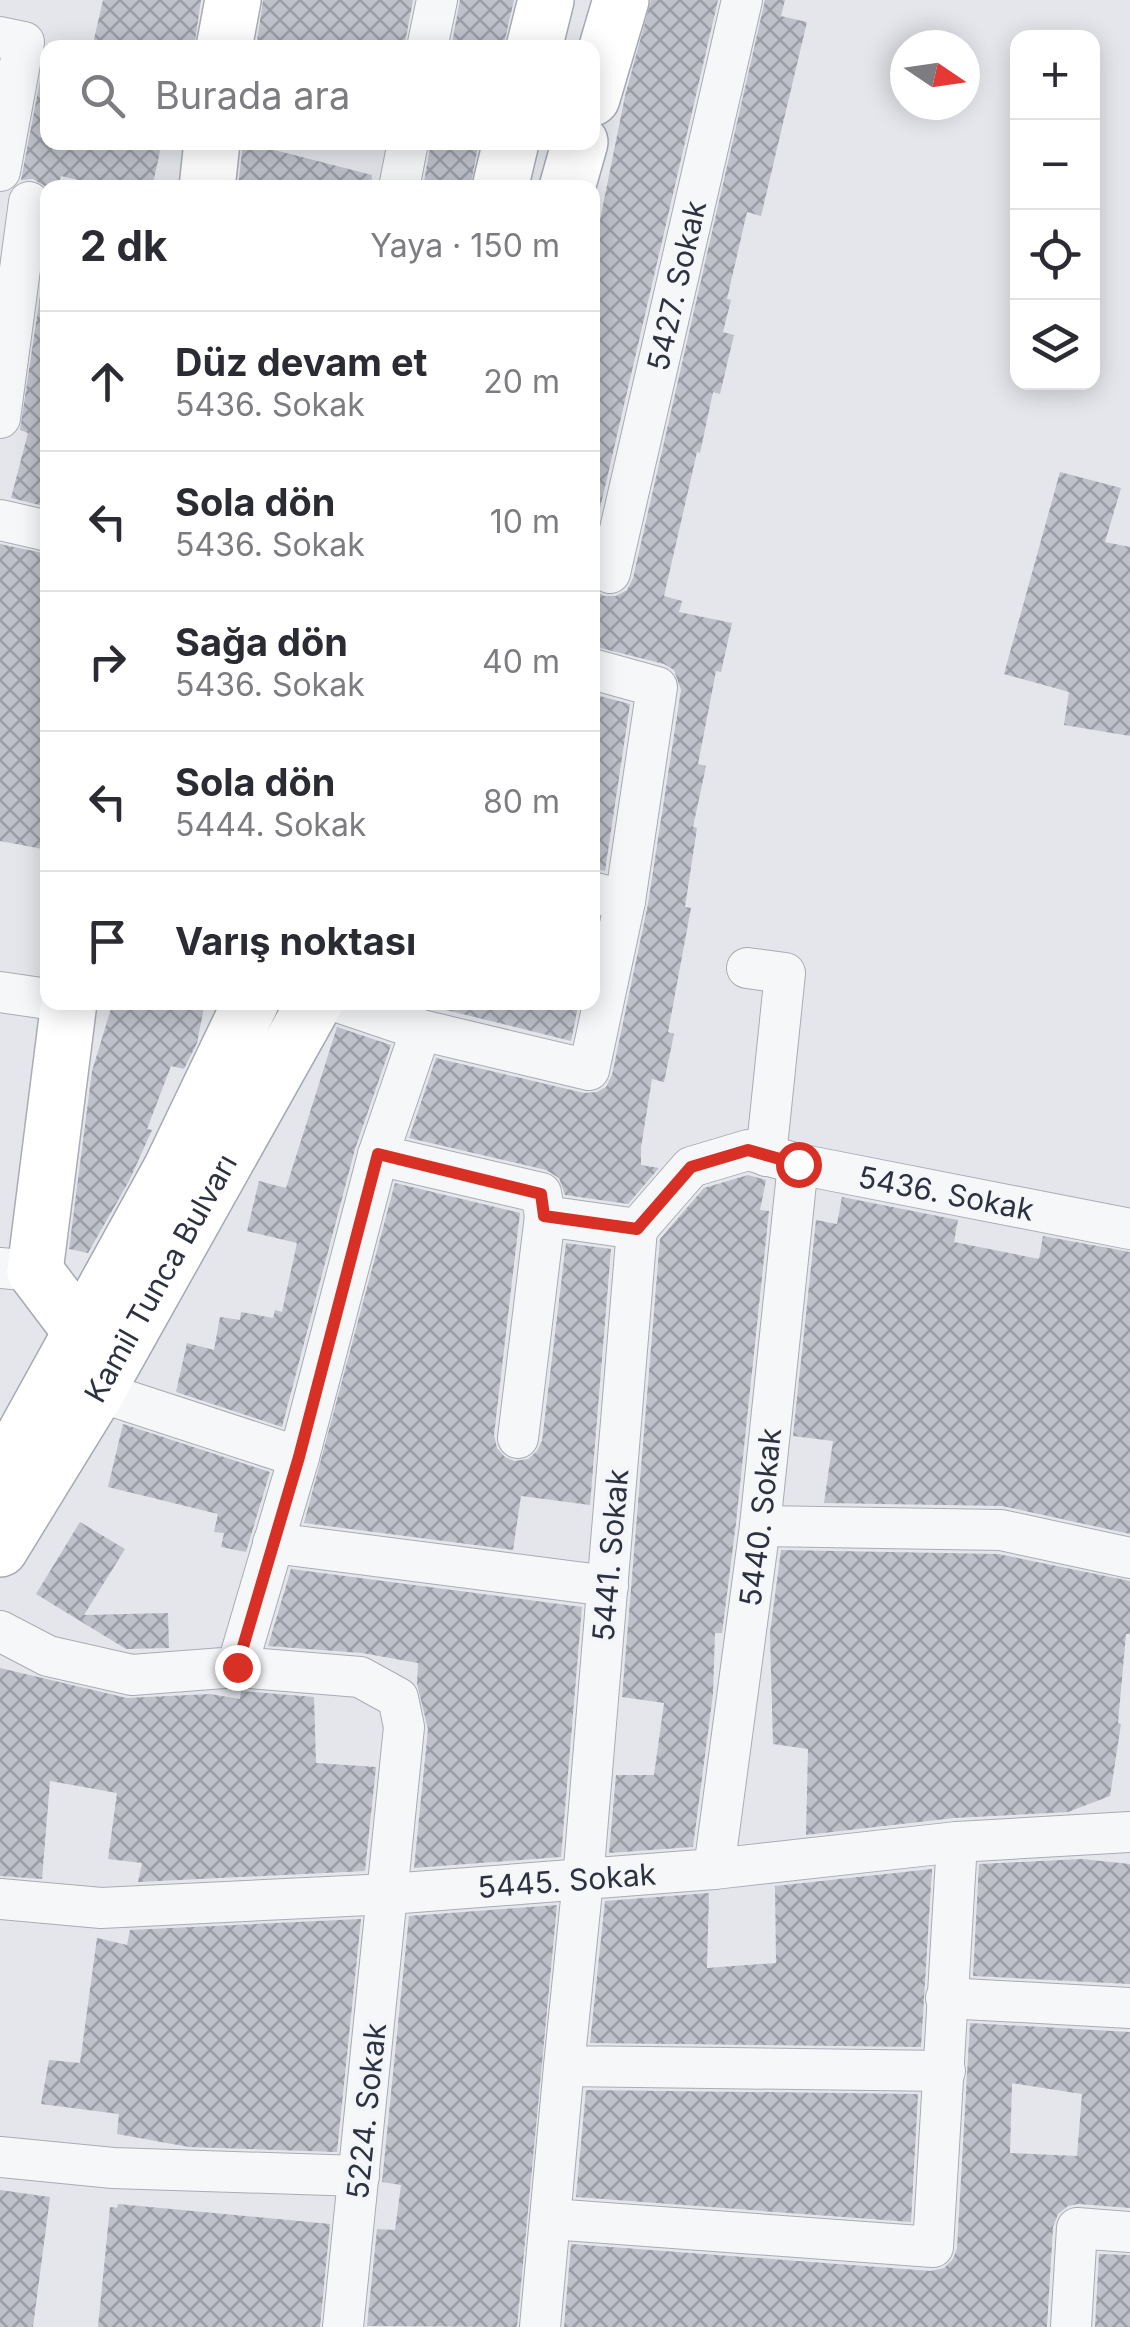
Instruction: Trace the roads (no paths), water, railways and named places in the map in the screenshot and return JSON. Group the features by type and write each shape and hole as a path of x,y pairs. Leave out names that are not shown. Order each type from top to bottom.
{"main road":[{"path":"226,40 233,0"},
{"path":"536,40 546,0"},
{"path":"600,71 621,0"},
{"path":"208,180 211,150"},
{"path":"502,180 509,150"},
{"path":"569,180 578,150"},
{"path":"67,1010 18,1270 81,1332"},
{"name":"Kamil Tunca Bulvarı","path":"0,1479 170,1169 246,1010"},
{"name":"Kamil Tunca Bulvarı","path":"0,1549 97,1391 311,1010"}],"street":[{"path":"429,40 437,0"},
{"name":"5427. Sokak","path":"610,573 742,0"},
{"path":"0,37 24,42 0,172"},
{"path":"401,180 406,150"},
{"path":"0,418 26,201"},
{"path":"0,520 40,529"},
{"path":"600,671 657,688 609,896 600,978"},
{"name":"5440. Sokak","path":"714,1870 760,1526 782,1160 785,972 747,968"},
{"path":"0,992 40,997"},
{"path":"362,1010 421,1030 590,1070 597,1010"},
{"path":"0,1631 48,1656 132,1676 237,1667 299,1457 378,1154 421,1030"},
{"name":"5436. Sokak","path":"637,1229 691,1167 748,1150 1130,1229"},
{"path":"378,1154 541,1194 544,1216 518,1438"},
{"path":"544,1216 637,1229"},
{"name":"5441. Sokak","path":"540,2327 583,1880 637,1229"},
{"path":"97,1391 299,1457"},
{"path":"760,1526 1001,1530 1130,1558"},
{"path":"274,1543 608,1586"},
{"name":"5224. Sokak","path":"237,1667 360,1678 398,1698 404,1727 343,2327"},
{"name":"5445. Sokak","path":"0,1899 101,1908 389,1894 714,1870 956,1842 1130,1832"},
{"path":"550,2219 933,2246 956,1842"},
{"path":"946,1998 1130,2008"},
{"path":"564,2066 944,2071"},
{"path":"0,2158 113,2168 360,2176"},
{"path":"1071,2327 1076,2228 1130,2232"}]}
